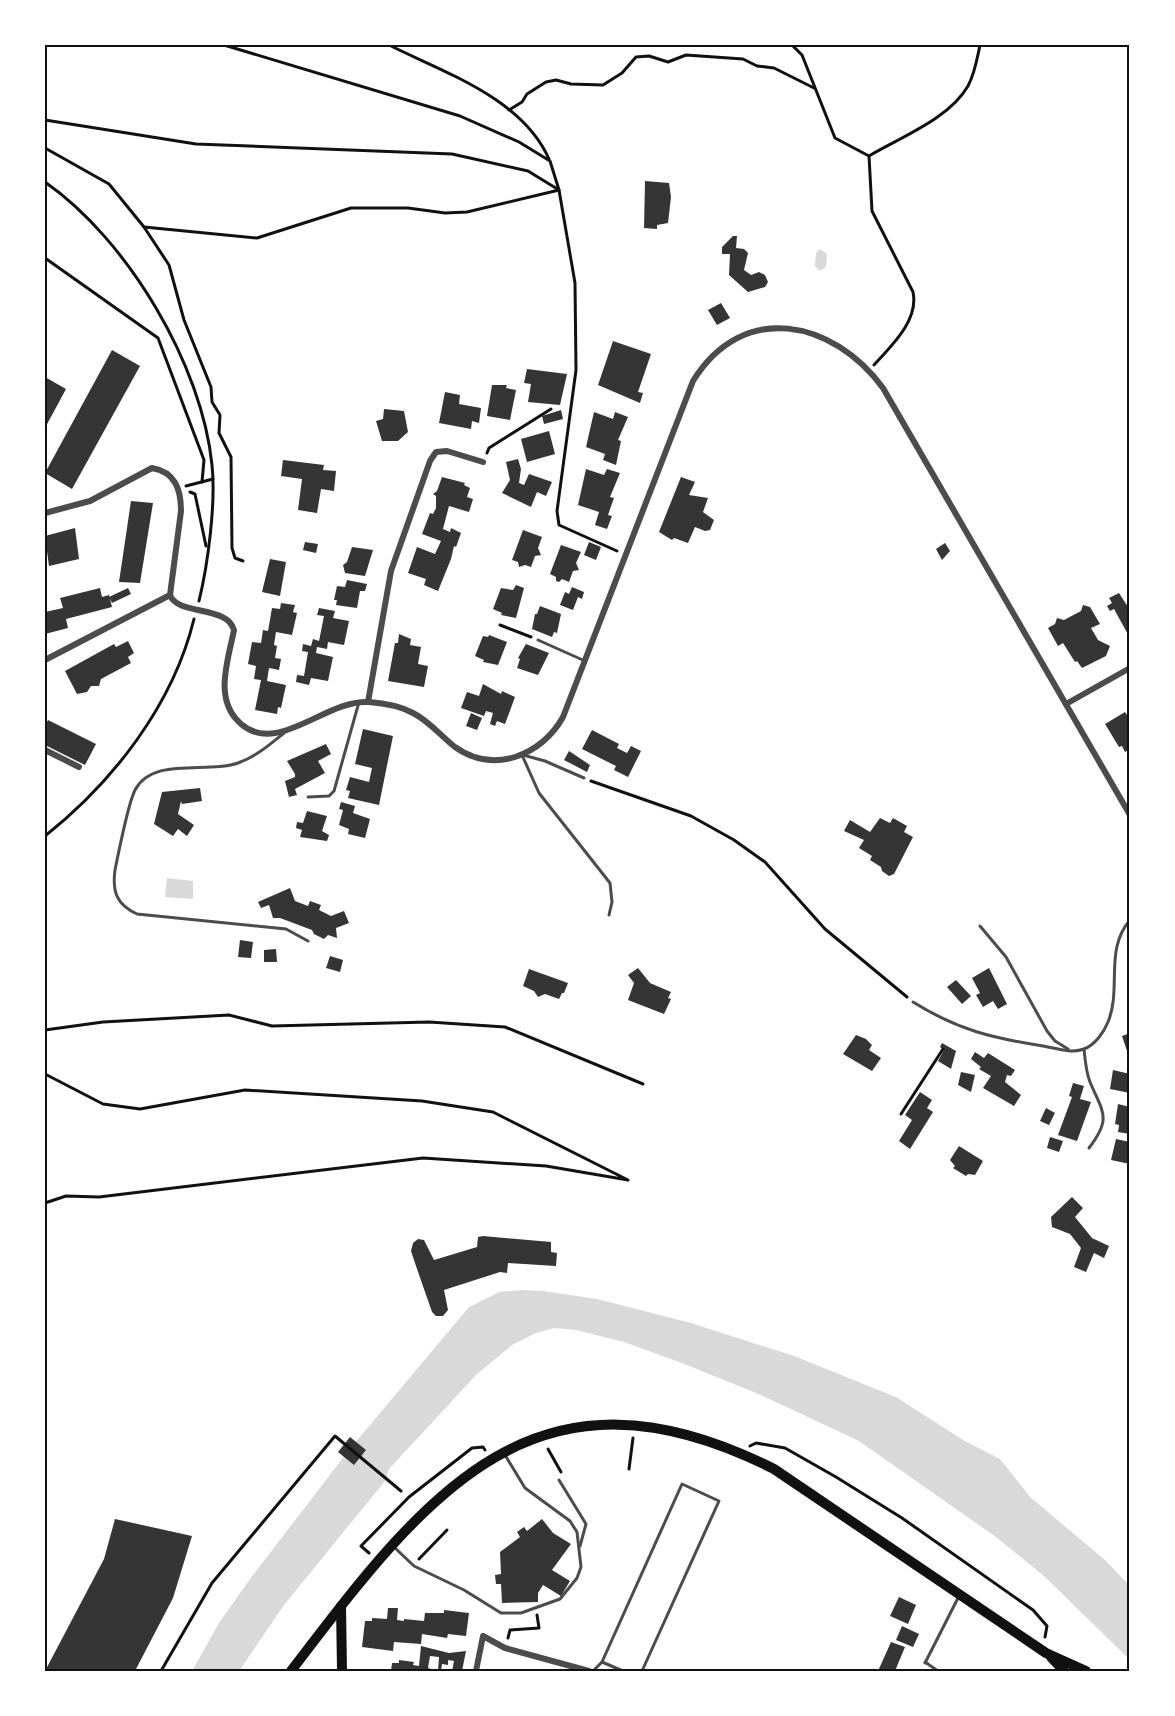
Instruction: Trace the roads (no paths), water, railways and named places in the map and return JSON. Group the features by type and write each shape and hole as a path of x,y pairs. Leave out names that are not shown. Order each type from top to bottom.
{"main road":[{"path":"294,1670 341,1606 392,1545 418,1518 472,1470 503,1451 542,1436 592,1426 635,1425 670,1429 740,1452 774,1469 959,1597 1045,1652 1086,1671"},
{"path":"341,1606 342,1671"},
{"path":"1045,1652 1064,1671"}],"street":[{"path":"45,513 90,501 152,468 167,473 179,488 181,519 170,595 175,602 226,618 233,625 224,694 226,703 236,719 251,731 260,735 285,731 339,705 368,702 412,712 468,755 496,760 522,755 546,741 556,730 693,381 702,367 727,345 763,330 805,330 841,345 870,369 883,388 1130,814"},
{"path":"368,702 391,571 430,461 436,452 447,451 483,462"},
{"path":"45,660 170,595"},
{"path":"1066,704 1130,668"},
{"path":"45,750 79,767"},
{"path":"476,1671 483,1636 505,1648 591,1671"}],"lane":[{"path":"538,640 585,661"},
{"path":"308,797 329,796 334,791 359,702"},
{"path":"285,731 258,755 236,764 170,769 150,775 135,789 115,871 114,893 123,908 137,914 286,929 308,941"},
{"path":"522,755 545,761 584,778"},
{"path":"522,755 539,793 610,883 612,902 609,915"},
{"path":"914,1002 947,1022 991,1038 1069,1050 1084,1049 1103,1032 1109,1021 1116,947 1119,936 1130,920"},
{"path":"980,926 1006,957 1047,1031 1055,1041 1069,1050"},
{"path":"1084,1049 1086,1066 1103,1110 1104,1119 1101,1132 1089,1148"},
{"path":"392,1545 414,1566 464,1590 501,1613 521,1613 560,1599 577,1578 581,1567 577,1532 570,1521 533,1496 503,1451"},
{"path":"559,1480 586,1524 580,1547"},
{"path":"591,1671 602,1662 682,1484 719,1501 642,1671"},
{"path":"938,1671 925,1663 959,1597"},
{"path":"602,1662 623,1671"}]}
